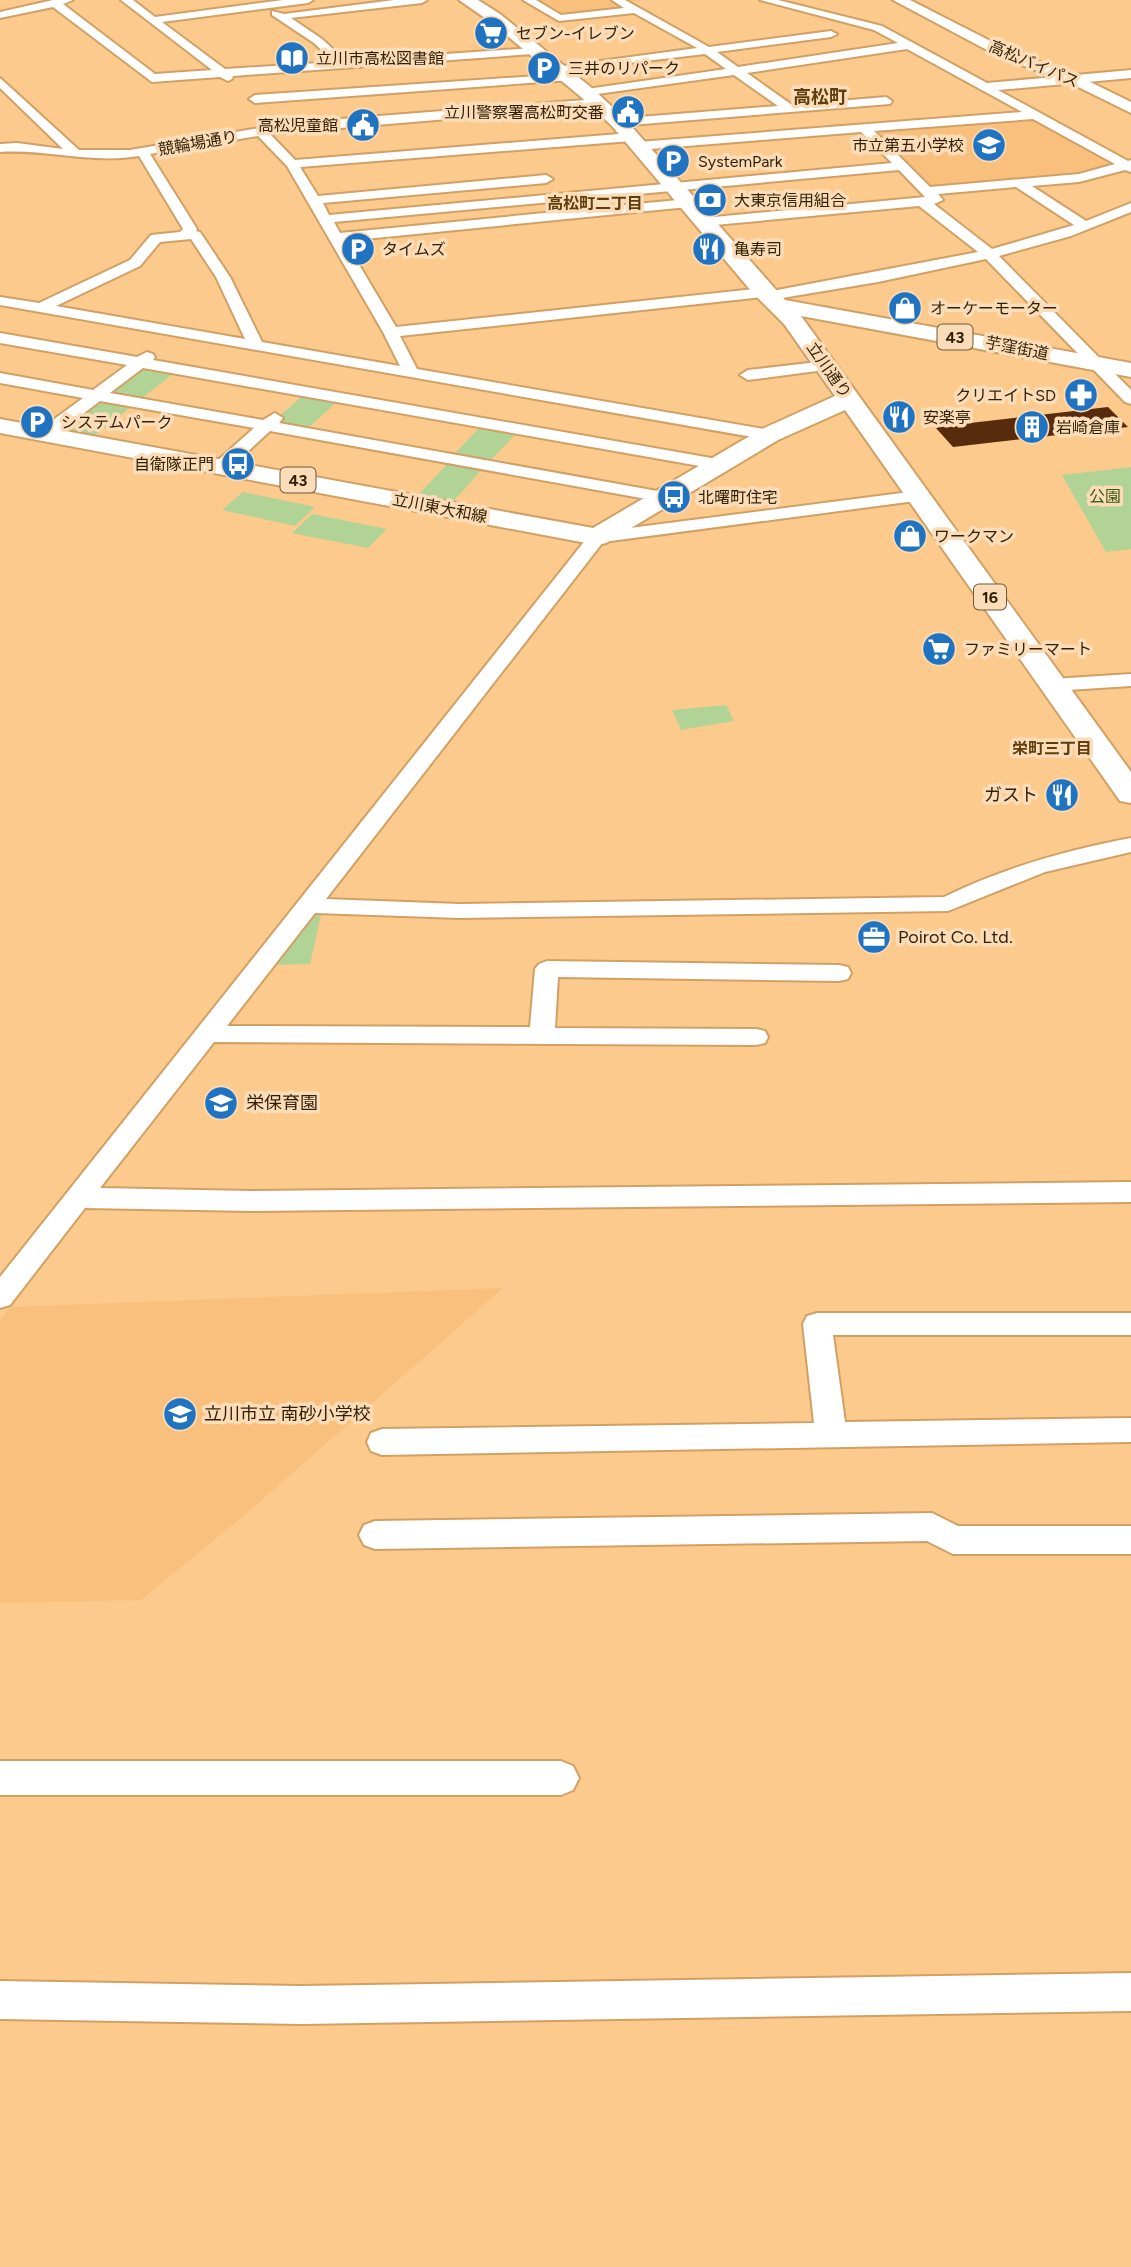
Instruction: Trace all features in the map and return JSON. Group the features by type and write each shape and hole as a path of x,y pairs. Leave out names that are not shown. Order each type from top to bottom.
{"main road":[{"name":"立川通り","path":"467,0 494,17 618,122 772,298 826,366 1131,794"},
{"name":"芋窪街道","path":"772,298 1131,370"},
{"path":"597,537 769,435 849,399"},
{"name":"立川東大和線","path":"0,426 597,537"}],"street":[{"path":"0,15 68,0"},
{"path":"126,0 234,81"},
{"path":"154,20 260,2 308,0"},
{"path":"280,16 422,0"},
{"path":"528,0 559,18 636,10"},
{"path":"617,0 707,50 789,108"},
{"path":"765,0 864,22 1130,165"},
{"name":"高松バイパス","path":"900,0 1005,54 1071,78 1131,108"},
{"path":"260,2 318,41 344,65"},
{"path":"55,3 152,78 534,51"},
{"path":"289,127 250,94 526,95 561,74 707,50 831,34"},
{"name":"競輪場通り","path":"0,148 17,147 76,154 143,153 289,127 526,95 592,98 738,71 910,45"},
{"path":"1005,54 1054,80"},
{"path":"988,87 1131,74"},
{"path":"0,82 76,154"},
{"path":"867,88 919,124"},
{"path":"618,122 886,101"},
{"path":"292,164 1035,115"},
{"path":"863,127 903,166 926,196 988,253 1131,400"},
{"path":"261,132 292,164 391,332 411,373"},
{"path":"143,153 177,204 190,229 186,233"},
{"path":"704,222 1079,178 1130,165"},
{"path":"325,219 903,166"},
{"path":"635,171 658,169"},
{"path":"314,200 565,177"},
{"path":"1020,184 1085,226"},
{"path":"335,238 688,203"},
{"path":"391,332 772,298 851,285 988,253 1085,226 1131,207"},
{"path":"9,317 135,263 156,238 186,233 195,235 223,277 256,346"},
{"path":"0,301 769,435"},
{"path":"44,435 139,363 175,332"},
{"path":"0,338 717,464"},
{"path":"765,354 780,371"},
{"path":"222,466 338,361"},
{"path":"748,375 826,366"},
{"path":"0,378 663,497"},
{"path":"0,1297 597,537 917,496"},
{"path":"1052,685 1131,680"},
{"path":"542,1035 547,969 717,939 948,904 987,884 1052,863 1131,845"},
{"path":"306,905 460,911 717,939 839,973"},
{"path":"205,1034 756,1037"},
{"path":"77,1198 251,1201 1131,1192"},
{"path":"831,1433 817,1324 1131,1324"},
{"path":"382,1441 621,1440 831,1433 1131,1430"},
{"path":"375,1535 932,1527 953,1540 1131,1540"},
{"path":"0,1778 561,1778"},
{"path":"0,2000 313,2005 1131,1992"}],"shaded area":[{"path":"534,0 642,0 621,3 630,9 567,16"},
{"name":"市立第五小学校","path":"1032,116 1121,162 1083,176 933,187 874,128"},
{"name":"立川市立 南砂小学校","path":"503,1288 253,1508 141,1600 0,1603 0,1320 10,1307"}],"green space":[{"path":"139,363 178,370 137,402 98,395"},
{"path":"305,394 339,400 306,430 271,423"},
{"path":"97,396 136,403 87,442 46,434"},
{"path":"481,426 518,432 488,463 452,456"},
{"path":"450,461 484,467 451,504 420,498 420,493"},
{"name":"公園","path":"1131,467 1131,549 1106,552 1062,475"},
{"path":"243,492 315,507 295,526 222,510"},
{"path":"312,514 387,529 368,548 292,533"},
{"path":"726,705 734,721 681,730 672,710"},
{"path":"321,915 310,964 274,965 311,917"}],"building":[{"name":"岩崎倉庫","path":"1108,407 1128,427 953,447 935,427"}],"place":[{"name":"セブン-イレブン","path":"491,33"},
{"name":"立川市高松図書館","path":"292,58"},
{"name":"三井のリパーク","path":"544,68"},
{"name":"立川警察署高松町交番","path":"628,112"},
{"name":"高松児童館","path":"363,125"},
{"name":"市立第五小学校","path":"989,145"},
{"name":"SystemPark","path":"673,161"},
{"name":"大東京信用組合","path":"710,200"},
{"name":"タイムズ","path":"358,249"},
{"name":"亀寿司","path":"709,249"},
{"name":"オーケーモーター","path":"905,308"},
{"name":"クリエイトSD","path":"1081,395"},
{"name":"安楽亭","path":"899,417"},
{"name":"システムパーク","path":"37,422"},
{"name":"岩崎倉庫","path":"1032,427"},
{"name":"自衛隊正門","path":"238,464"},
{"name":"北曙町住宅","path":"674,497"},
{"name":"ワークマン","path":"910,536"},
{"name":"ファミリーマート","path":"939,649"},
{"name":"ガスト","path":"1062,795"},
{"name":"Poirot Co. Ltd.","path":"874,937"},
{"name":"栄保育園","path":"221,1103"},
{"name":"立川市立 南砂小学校","path":"180,1414"}],"district":[{"name":"高松町","path":"820,97"},
{"name":"高松町二丁目","path":"595,203"},
{"name":"栄町三丁目","path":"1052,748"}]}
